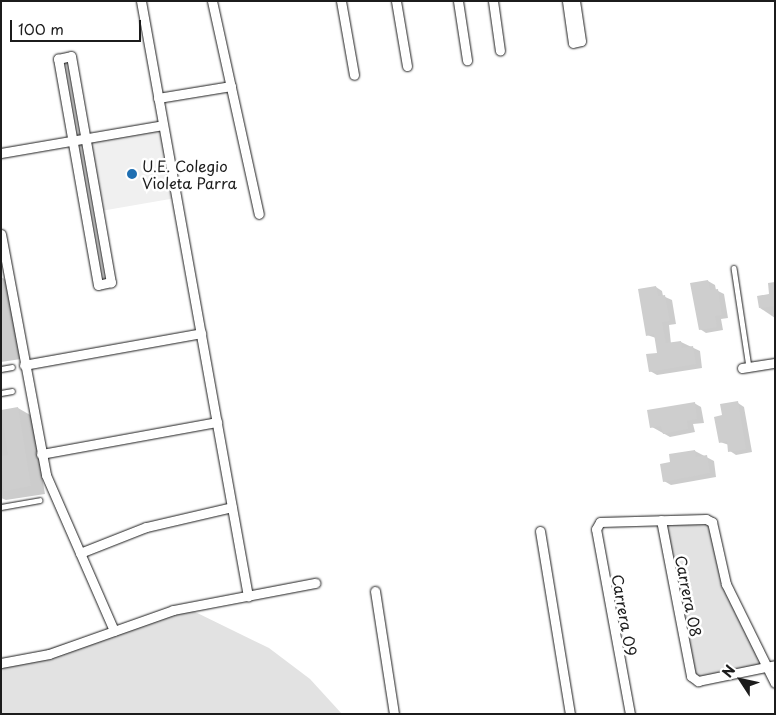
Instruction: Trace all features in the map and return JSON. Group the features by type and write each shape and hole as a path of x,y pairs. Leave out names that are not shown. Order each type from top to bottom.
{"street":[{"path":"141,1 248,596"},
{"path":"212,1 259,214"},
{"path":"341,1 354,75"},
{"path":"396,1 407,66"},
{"path":"458,1 467,60"},
{"path":"493,1 500,51"},
{"path":"567,1 573,42 581,41 575,1"},
{"path":"71,56 111,282 98,285 73,140 58,59 71,56"},
{"path":"158,98 231,86"},
{"path":"1,153 163,125"},
{"path":"1,234 41,454 49,485 114,631"},
{"path":"24,365 201,333"},
{"path":"746,367 775,363"},
{"path":"41,454 217,422"},
{"path":"80,554 146,527 232,507"},
{"path":"661,520 706,519 714,525 726,584 771,667 775,683"},
{"name":"Carrera 09","path":"630,714 596,529 600,522 661,520"},
{"name":"Carrera 08","path":"661,520 691,676 698,681 771,667"},
{"path":"540,531 570,714"},
{"path":"1,663 49,654 173,610 315,583"},
{"path":"375,591 394,714"}],"lane":[{"path":"734,268 746,367"},
{"path":"1,369 12,367"},
{"path":"1,393 12,391"},
{"path":"1,507 39,500"}],"shaded area":[{"path":"71,56 111,283 98,285 58,58"},
{"name":"U.E. Colegio Violeta Parra","path":"163,125 176,198 98,212 85,139"},
{"path":"706,519 720,562 767,668 695,680 661,520"},
{"path":"185,607 269,648 310,679 342,714 1,714 1,663"}],"building":[{"path":"708,280 710,290 718,289 722,315 715,316 717,327 699,330 690,283"},
{"path":"775,282 775,306 759,308 757,296 769,294 768,283"},
{"path":"656,286 658,296 665,295 670,321 662,322 666,343 681,341 682,348 693,346 696,364 649,372 646,354 657,353 654,334 646,336 638,289"},
{"path":"738,401 746,449 728,452 727,441 719,443 714,417 722,415 720,404"},
{"path":"695,402 697,419 687,421 688,429 663,434 661,426 650,428 647,410"},
{"path":"18,407 31,486 4,491 1,456 8,455 1,410"},
{"path":"695,450 696,457 707,455 710,473 663,482 660,464 670,462 669,454"}],"place":[{"name":"U.E. Colegio Violeta Parra","path":"132,174"}]}
